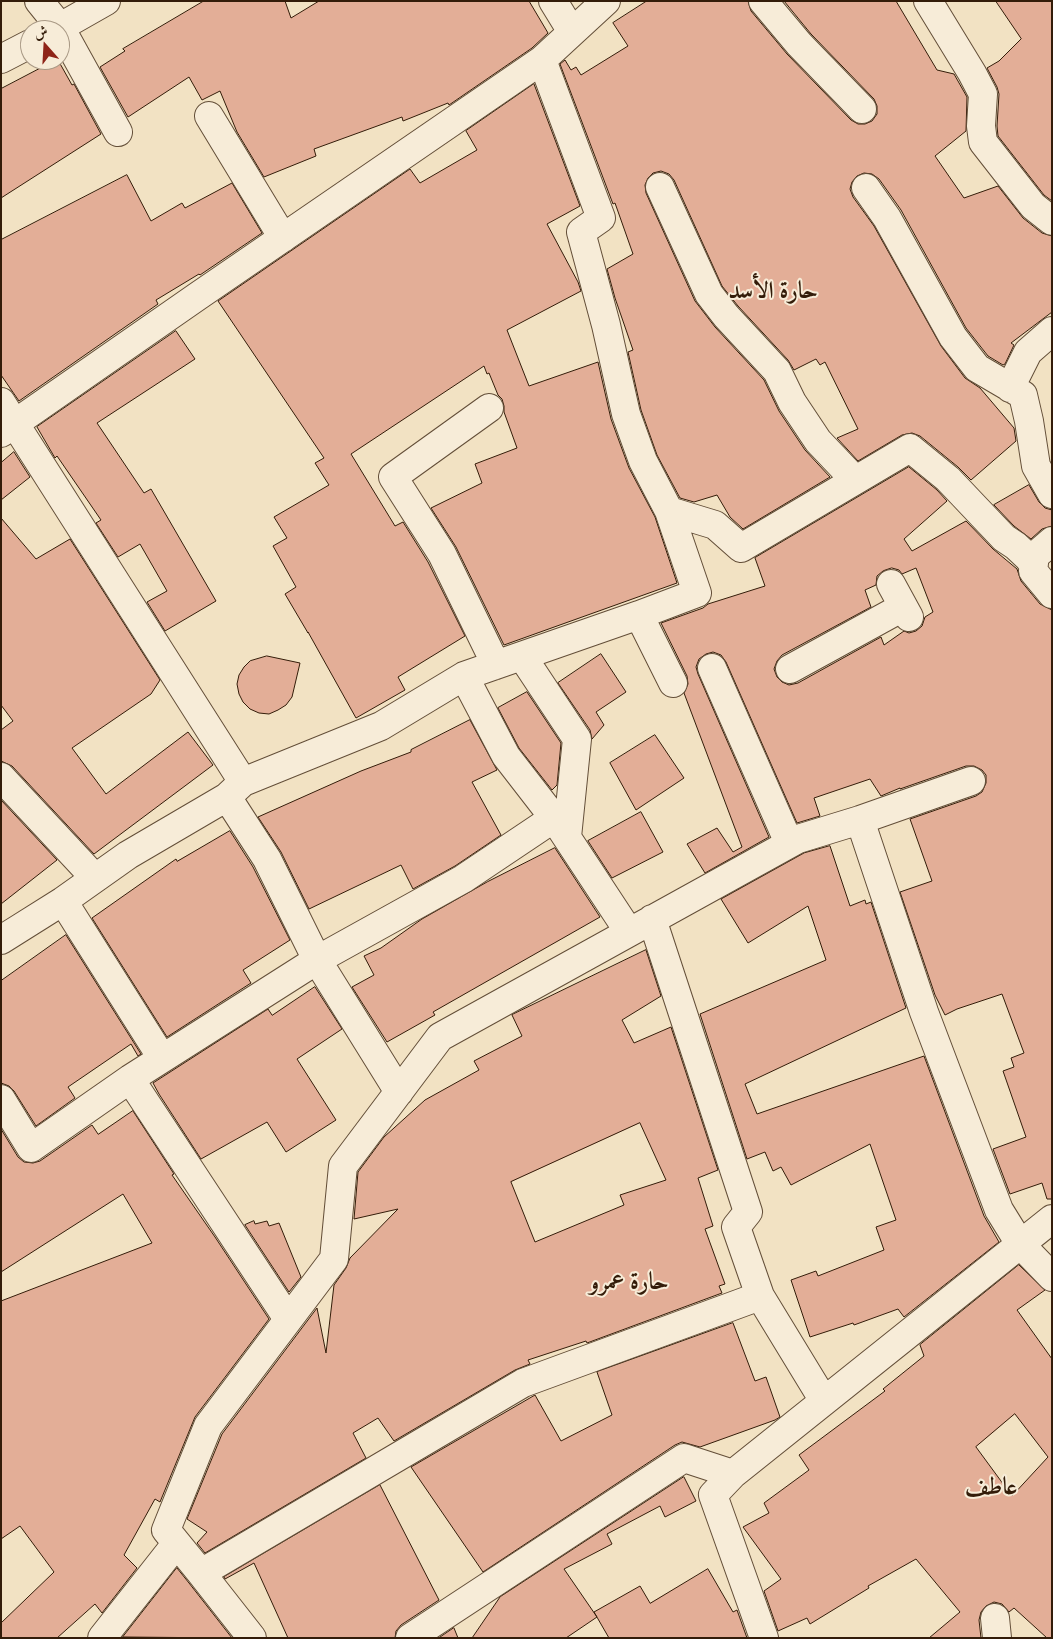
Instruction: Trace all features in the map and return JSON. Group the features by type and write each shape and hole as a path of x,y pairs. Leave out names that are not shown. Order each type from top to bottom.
{"street":[{"path":"39,1 51,20"},
{"path":"70,22 106,1"},
{"path":"553,1 572,32"},
{"path":"399,1092 317,960 235,790 6,419 283,238 542,60 606,1"},
{"path":"763,1 799,44 862,109"},
{"path":"928,1 983,94 981,126 983,142 1034,206 1052,221"},
{"path":"1,59 20,49"},
{"path":"70,51 118,132"},
{"path":"1,940 63,902 128,855 235,790 381,726 464,676 697,593 669,511 643,461 626,414 606,325 581,232 601,218 542,60"},
{"path":"209,116 283,238"},
{"path":"660,187 709,294 726,316 777,371 792,402 818,441 855,480"},
{"path":"866,188 887,218 953,337 977,368 1023,396 1031,429 1036,466 1052,494"},
{"path":"1010,388 1028,352 1052,332"},
{"path":"489,408 393,477 442,554 496,664"},
{"path":"669,511 715,525 741,548 910,448 948,479 1004,538 1016,546 1034,563 1033,571 1052,594"},
{"path":"1030,560 1052,542"},
{"path":"790,669 901,603"},
{"path":"639,615 673,683"},
{"path":"522,656 577,739 561,828"},
{"path":"712,668 789,843"},
{"path":"464,676 506,756 640,926 748,1212 736,1227 760,1296 824,1401"},
{"path":"1,777 95,878"},
{"path":"252,1638 166,1530 208,1426 334,1259 342,1166 440,1037 798,838 860,820 971,781"},
{"path":"860,820 924,1012 999,1210 1020,1244 1052,1277"},
{"path":"1,1099 31,1148 130,1079 317,960 463,879 561,828"},
{"path":"63,902 162,1058"},
{"path":"130,1079 288,1319"},
{"path":"764,1638 713,1495 733,1474 1052,1219"},
{"path":"201,1573 523,1383 760,1296"},
{"path":"410,1638 684,1458 733,1474"},
{"path":"102,1638 176,1544"}],"building":[{"path":"204,1 285,1 291,18 319,1 529,1 548,33 532,48 449,105 448,103 403,121 402,117 314,149 316,156 264,177 237,132 220,91 202,100 189,77 128,117 100,67 125,51 123,49"},
{"path":"647,1 748,1 751,11 787,54 851,120 858,124 872,121 877,114 877,106 874,99 811,34 784,1 896,1 937,70 954,74 967,97 966,131 935,156 964,198 998,186 1023,218 1042,233 1052,236 1052,312 1011,343 1014,345 1005,364 1003,365 988,356 966,328 901,210 879,179 872,174 864,173 857,176 852,182 850,189 853,197 874,226 941,346 965,378 980,388 1014,428 1016,441 971,480 920,436 912,433 902,435 858,461 837,438 858,429 825,362 820,365 816,359 794,370 788,360 738,306 722,286 674,180 669,174 661,171 653,173 648,178 645,185 646,193 695,301 715,327 764,380 779,411 805,450 830,477 743,529 730,517 717,495 694,502 680,498 657,455 641,410 628,352 633,350 607,269 633,254 560,64 565,60 571,70 576,67 581,75 628,46 613,23"},
{"path":"996,1 1052,1 1052,201 1044,195 998,136 999,94 987,68 999,61 1021,39"},
{"path":"37,70 64,70 72,85 74,84 101,134 1,198 1,89"},
{"path":"534,84 580,206 547,224 581,291 507,330 529,386 598,362 611,419 629,468 655,517 677,583 504,645 456,547 431,508 482,483 475,464 517,448 504,412 502,399 498,395 484,366 351,454 395,526 403,522 428,562 465,636 398,677 405,690 356,718 285,594 296,587 273,546 287,538 274,517 329,485 315,463 324,458 218,301 410,169 420,183 477,150 466,131"},
{"path":"127,175 151,221 182,203 185,208 232,183 262,233 200,275 156,300 158,304 19,401 1,375 1,240"},
{"path":"176,331 195,359 97,423 144,493 151,489 216,601 165,631 147,602 167,591 140,544 118,557 96,523 101,520 57,456 55,458 37,427"},
{"path":"14,452 30,477 1,500 1,463"},
{"path":"909,467 937,490 947,501 904,539 912,551 966,521 993,549 1017,569 1021,581 1040,604 1052,610 1052,1199 1047,1199 1042,1183 1010,1194 993,1149 1026,1137 1003,1071 1014,1067 1011,1058 1024,1053 1002,994 945,1015 935,995 900,892 932,881 910,819 976,796 982,792 986,783 986,775 982,770 974,766 966,766 881,796 870,779 814,798 820,816 797,823 726,662 721,655 713,652 699,659 696,667 698,674 769,837 705,873 687,844 717,828 733,852 742,847 684,693 688,684 687,676 661,623 703,608 708,604 765,586 755,558","holes":["892,568 899,570 902,574 916,568 933,612 925,617 922,626 916,631 909,633 904,631 884,645 881,637 798,683 789,685 777,677 774,669 782,655 871,607 865,590 876,585 877,576 883,571"]},
{"path":"1029,485 1039,502 1045,508 1052,510 1052,526 1042,529 1031,539 1014,526 994,505"},
{"path":"1,518 36,559 70,539 160,680 151,694 72,748 106,794 188,732 213,765 94,854 12,766 1,761 1,730 13,721 1,705"},
{"path":"601,654 626,692 596,712 604,725 592,739 590,730 558,683"},
{"path":"267,656 300,663 292,697 286,705 269,714 259,713 250,709 243,702 237,684 239,675 250,661"},
{"path":"527,692 561,743 557,785 552,790 519,748 498,708"},
{"path":"470,720 497,770 472,782 501,835 455,866 413,889 401,865 309,909 281,852 258,817 361,771 411,752 411,750"},
{"path":"655,735 684,778 636,810 610,763"},
{"path":"1,800 57,860 1,904"},
{"path":"641,812 663,852 612,878 588,841"},
{"path":"230,831 253,867 290,940 243,970 251,983 167,1037 92,918 176,859 177,861"},
{"path":"830,846 850,906 865,900 866,904 871,902 906,1008 745,1084 757,1114 924,1056 984,1216 999,1242 904,1317 898,1309 854,1325 853,1323 810,1337 791,1280 816,1271 818,1276 884,1250 876,1227 896,1220 870,1144 791,1185 781,1167 773,1171 765,1152 747,1159 700,1014 826,960 808,906 748,943 721,899 804,853"},
{"path":"555,848 600,917 433,1012 435,1015 387,1042 352,987 374,975 364,956 381,948 422,919 487,882"},
{"path":"66,935 141,1054 138,1056 131,1044 68,1087 75,1098 36,1126 14,1091 9,1086 1,1083 1,981"},
{"path":"646,950 661,996 622,1020 634,1043 671,1027 718,1170 698,1178 713,1226 705,1229 725,1284 719,1286 722,1293 587,1343 586,1341 528,1360 530,1364 515,1370 394,1441 378,1418 353,1433 366,1458 205,1553 197,1543 207,1532 187,1519 222,1434 317,1308 326,1353 334,1285 346,1268 350,1258 398,1209 354,1219 358,1172 384,1137 425,1100 479,1070 474,1061 522,1036 512,1015","holes":["640,1123 666,1180 620,1195 624,1205 535,1242 511,1182"]},
{"path":"315,987 342,1029 297,1059 336,1120 286,1152 267,1122 201,1159 153,1083 268,1009 272,1015"},
{"path":"133,1111 174,1174 172,1175 269,1319 195,1417 160,1502 155,1499 124,1555 137,1568 102,1613 95,1604 57,1638 1,1638 1,1623 54,1572 20,1526 1,1539 1,1301 152,1243 123,1194 1,1272 1,1129 18,1157 24,1162 33,1163 40,1161 92,1125 98,1134"},
{"path":"254,1221 255,1224 267,1221 269,1226 279,1223 301,1277 289,1292 245,1225"},
{"path":"1019,1265 1045,1290 1017,1310 1052,1359 1052,1638 1047,1638 1014,1608 1009,1612 1002,1604 994,1602 986,1606 981,1612 979,1620 981,1638 929,1638 960,1612 916,1559 868,1586 869,1588 810,1624 807,1618 778,1631 764,1591 781,1579 743,1527 769,1513 764,1503 809,1470 799,1455 885,1391 883,1389 924,1356 920,1345","holes":["1015,1414 1048,1457 1012,1496 976,1447"]},
{"path":"733,1323 755,1381 766,1377 780,1417 700,1447 682,1442 675,1445 483,1572 411,1467 535,1395 561,1441 612,1415 597,1372"},
{"path":"684,1477 696,1501 665,1517 660,1506 607,1534 612,1544 564,1569 597,1617 566,1638 472,1638 500,1597"},
{"path":"380,1485 439,1600 401,1625 396,1631 395,1638 288,1638 254,1563 225,1579 224,1577"},
{"path":"177,1568 189,1583 232,1638 123,1637"},
{"path":"708,1569 733,1612 737,1610 747,1638 609,1638 594,1612 640,1586 650,1603"},
{"path":"454,1628 458,1638 439,1638"}],"district":[{"name":"حارة الأسد","path":"773,291"},
{"name":"حارة عمرو","path":"629,1282"},
{"name":"عاطف","path":"991,1487"}]}
